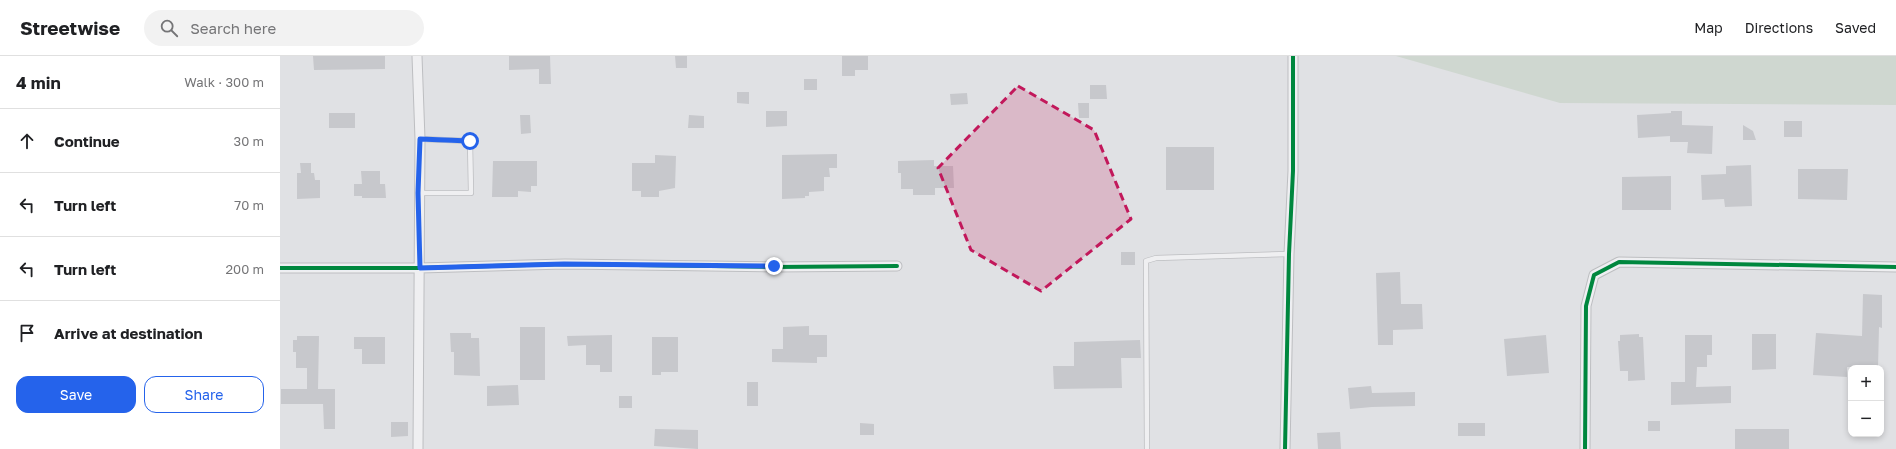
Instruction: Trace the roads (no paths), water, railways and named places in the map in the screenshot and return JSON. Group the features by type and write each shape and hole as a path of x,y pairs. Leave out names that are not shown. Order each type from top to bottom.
{"street":[{"path":"417,56 420,139 418,193 420,268 418,449"},
{"path":"1285,449 1289,254 1293,171 1294,56"},
{"path":"1584,449 1586,306 1594,275 1620,262 1896,267"},
{"path":"280,268 420,268 564,264 896,266"}],"lane":[{"path":"418,193 471,193 470,141 420,139"},
{"path":"1148,449 1146,261 1156,258 1289,254"}]}
